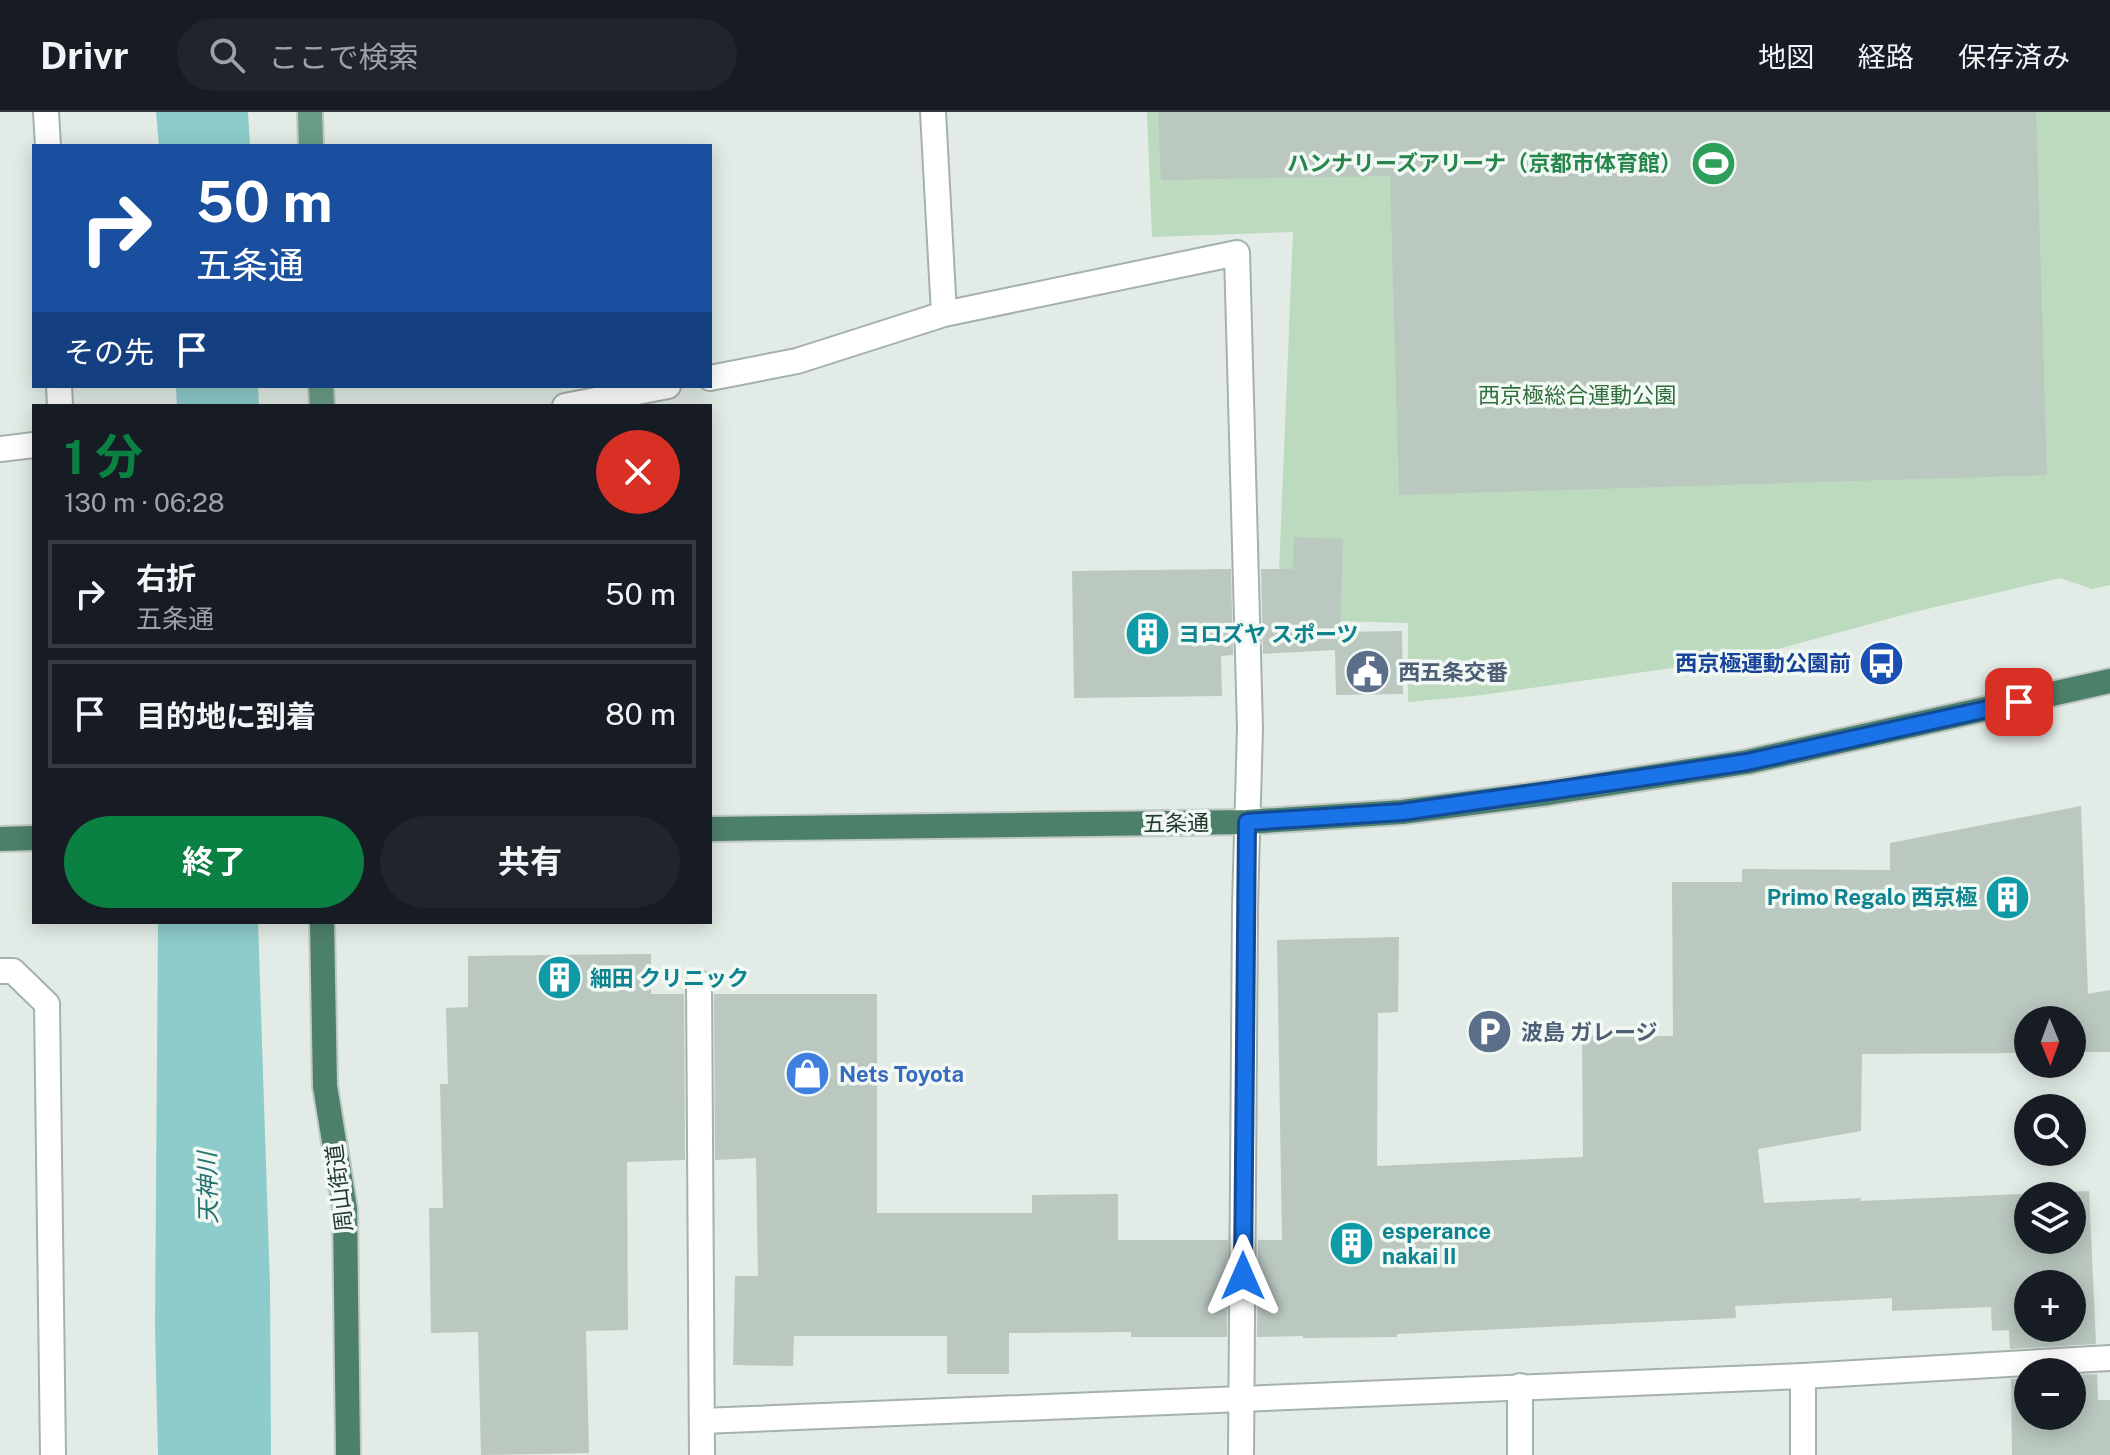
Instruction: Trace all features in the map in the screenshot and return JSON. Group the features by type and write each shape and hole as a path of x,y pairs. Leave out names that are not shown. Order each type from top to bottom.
{"highway":[{"name":"五条通","path":"712,829 1247,822 1402,812 1747,762 2110,681"},
{"path":"0,839 32,838"},
{"name":"周山街道","path":"322,924 325,1086 345,1209 348,1455"}],"main road":[{"path":"310,112 311,144"}],"street":[{"path":"46,112 48,144"},
{"path":"933,112 944,314"},
{"path":"712,378 797,361 944,314 1237,253 1250,728 1241,1455"},
{"path":"575,404 658,388"},
{"path":"0,449 32,445"},
{"path":"0,971 13,971 47,1004 53,1455"},
{"path":"699,983 702,1455"},
{"path":"702,1421 1803,1376 2110,1358"},
{"path":"1803,1376 1803,1455"},
{"path":"1520,1386 1520,1455"}],"green space":[{"name":"西京極総合運動公園","path":"1147,112 2110,112 2110,585 2092,589 2060,578 1910,613 1749,657 1474,696 1408,702 1408,623 1277,619 1293,232 1152,237"}],"water":[{"path":"156,112 248,112 250,144 159,144"},
{"path":"176,388 258,388 259,404 177,404"},
{"name":"天神川","path":"158,924 258,924 270,1286 271,1455 158,1455 155,1327"}],"building":[{"path":"1158,112 2036,112 2047,475 1399,495 1390,176 1161,180"},
{"path":"1294,537 1343,539 1340,632 1402,631 1403,694 1336,695 1335,650 1263,654 1261,569 1293,569"},
{"name":"ヨロズヤ スポーツ","path":"1231,569 1233,655 1221,656 1222,696 1074,698 1072,571"},
{"path":"2081,806 2088,994 2110,990 2110,1052 2086,1052 2086,1006 2014,1006 2014,1053 1862,1054 1861,1131 1758,1149 1764,1203 2014,1194 2014,1254 2086,1254 2086,1191 2089,1191 2096,1344 2010,1349 2009,1330 1992,1331 1991,1307 1892,1311 1892,1298 1735,1306 1736,1318 1397,1334 1397,1337 1257,1337 1258,1240 1282,1240 1277,940 1399,937 1398,1012 1378,1013 1377,1166 1583,1157 1582,1036 1673,1036 1672,882 1742,882 1742,869 1890,870 1890,843"},
{"path":"651,954 651,994 684,994 685,1160 627,1162 628,1330 586,1331 589,1453 481,1455 478,1332 431,1333 429,1208 443,1208 440,1084 448,1084 446,1008 468,1007 468,956"},
{"path":"714,994 877,994 877,1213 1032,1213 1032,1195 1118,1194 1118,1240 1228,1240 1227,1337 1131,1337 1131,1332 1009,1333 1009,1374 947,1374 947,1336 794,1336 793,1366 733,1365 735,1276 758,1276 756,1158 715,1160"},
{"path":"2086,1374 2097,1374 2098,1400 2110,1400 2110,1455 2012,1455 2011,1379 2014,1379 2014,1430 2086,1430"}],"place":[{"name":"ハンナリーズアリーナ（京都市体育館）","path":"1713,163"},
{"name":"ヨロズヤ スポーツ","path":"1147,634"},
{"name":"西京極運動公園前","path":"1882,663"},
{"name":"西五条交番","path":"1367,672"},
{"name":"Primo Regalo 西京極","path":"2008,897"},
{"name":"細田 クリニック","path":"559,978"},
{"name":"波島 ガレージ","path":"1490,1032"},
{"name":"Nets Toyota","path":"808,1074"},
{"name":"esperance nakai II","path":"1351,1244"}],"route":[{"path":"1243,1276 1247,822 1402,812 1548,793 1747,762 2019,702"}]}
